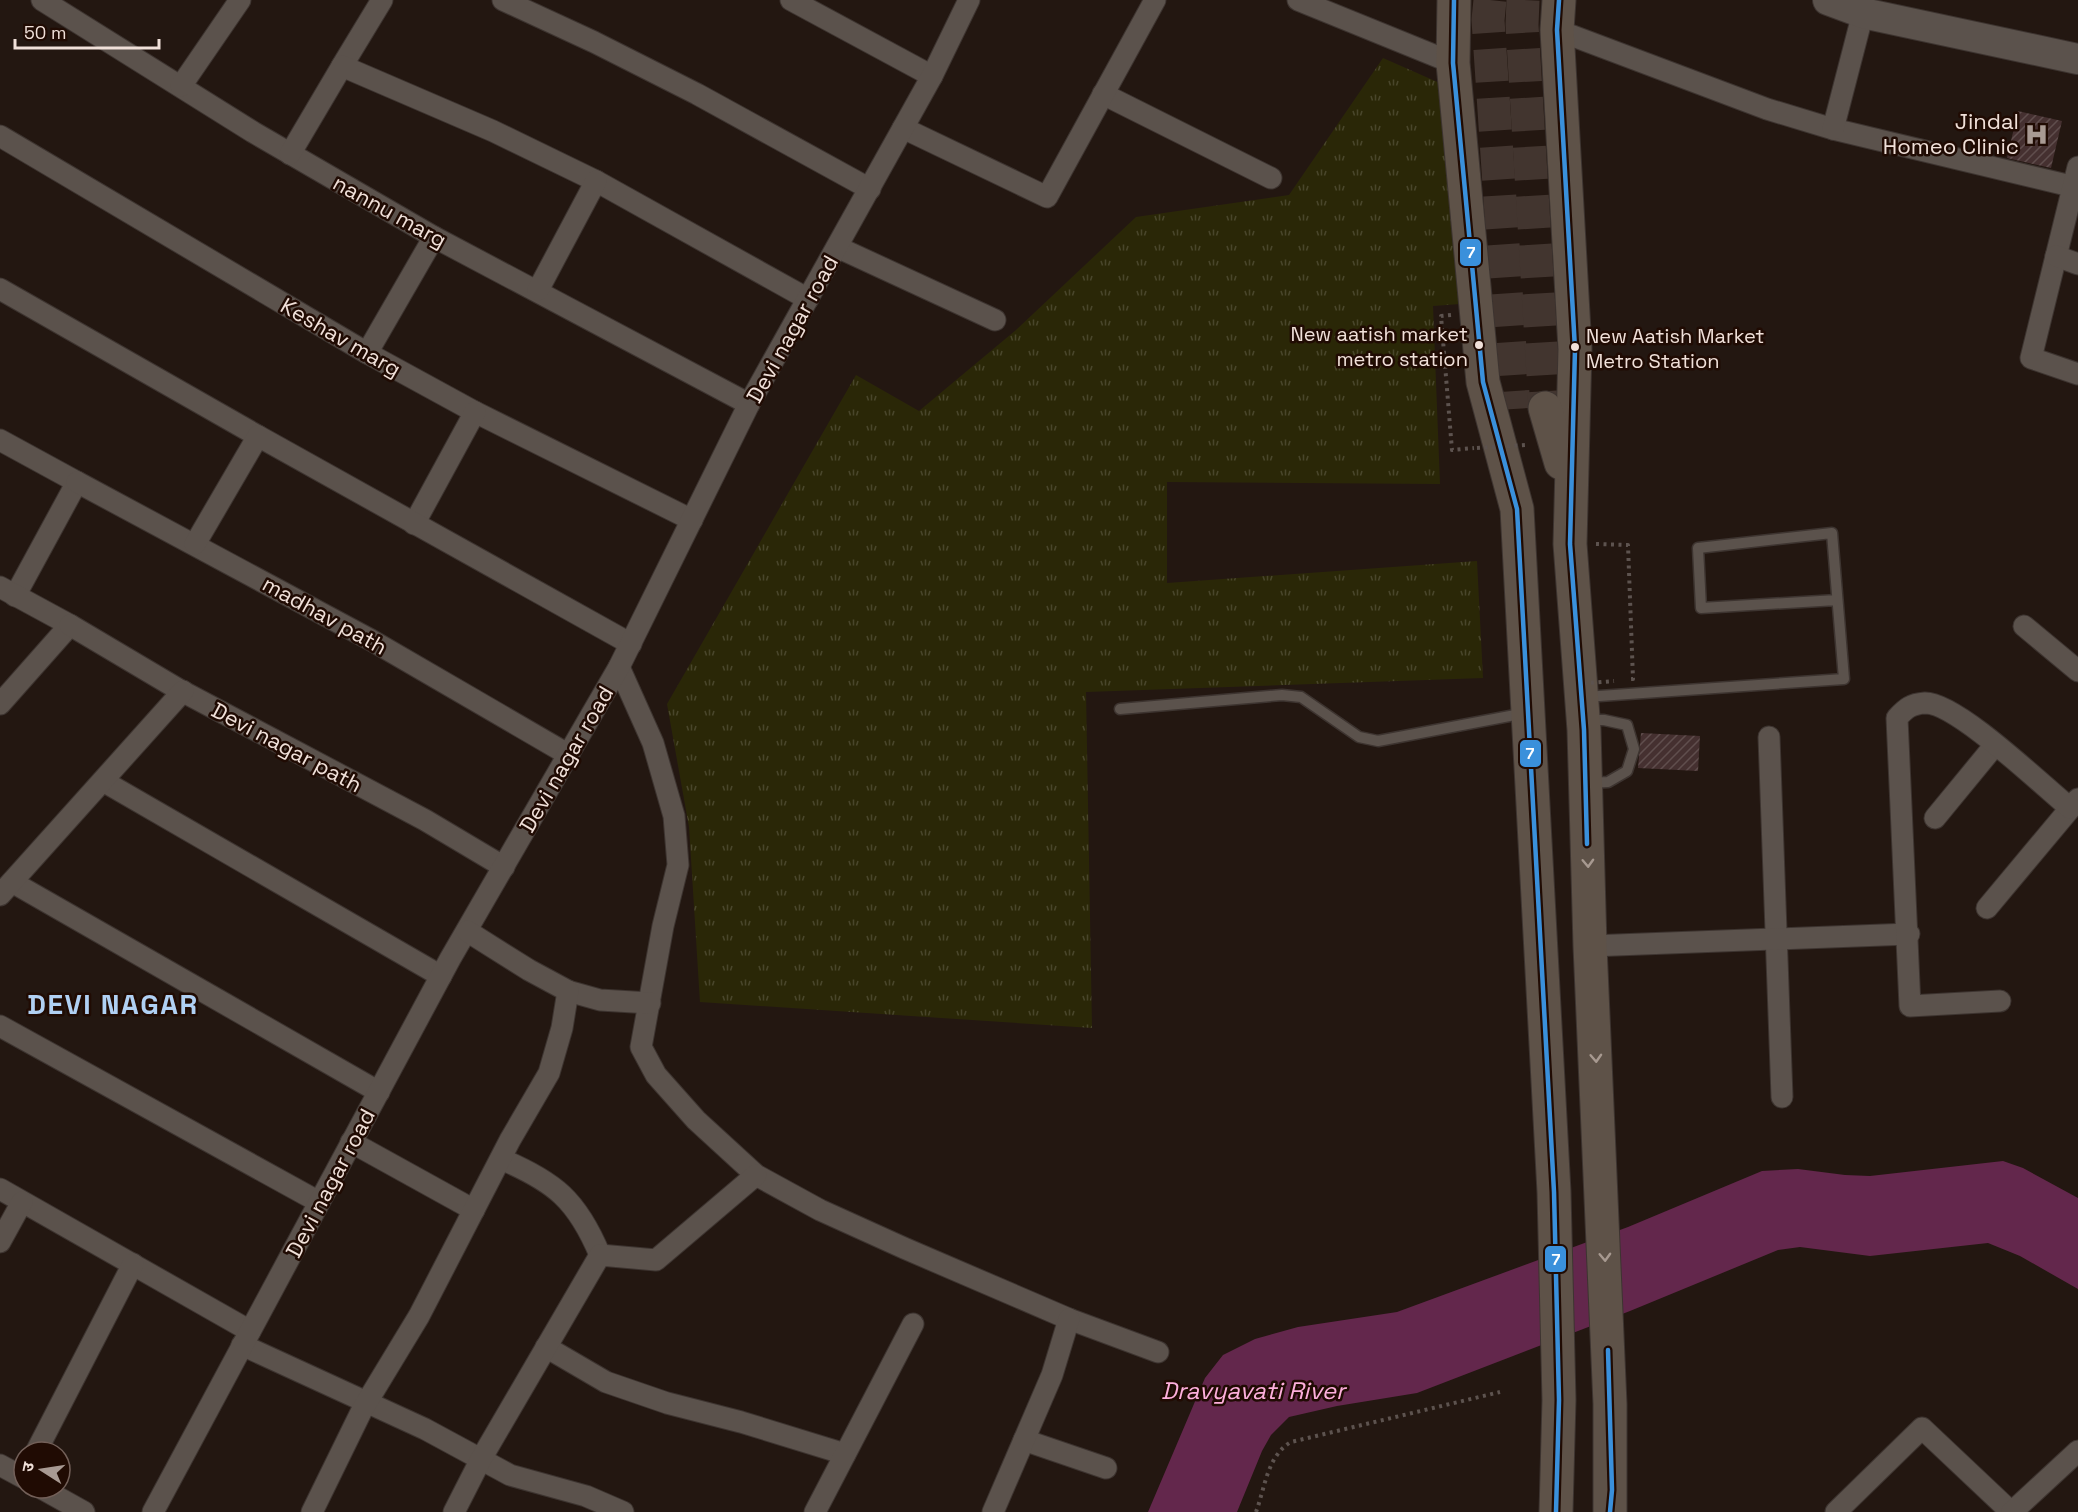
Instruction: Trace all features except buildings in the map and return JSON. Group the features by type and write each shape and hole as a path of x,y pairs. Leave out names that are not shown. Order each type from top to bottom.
{"main road":[{"path":"1454,0 1453,63 1483,382 1517,509"},
{"path":"1584,0 1558,19 1575,349 1569,491 1570,544 1586,784 1590,946 1610,1404 1610,1512"},
{"path":"1556,1512 1559,1400 1554,1192 1517,509 1529,408 1569,491"}],"street":[{"name":"nannu marg","path":"42,0 290,154 434,237 538,290 749,404"},
{"path":"181,86 240,0"},
{"path":"290,154 382,0"},
{"path":"503,0 687,89 870,189"},
{"path":"790,0 932,76"},
{"name":"Devi nagar road","path":"153,1512 441,976 619,667 749,404 932,76 969,0"},
{"path":"903,128 1047,197 1155,0"},
{"path":"1298,0 1453,63"},
{"path":"1828,0 1863,13 2078,59"},
{"path":"1833,129 1863,13"},
{"path":"1558,19 1767,109 1833,129 2076,177 2031,358 2078,374"},
{"path":"342,66 493,131 596,181 808,299"},
{"path":"1103,94 1271,178"},
{"name":"Keshav marg","path":"0,136 367,353 475,412 692,520"},
{"path":"538,290 596,181"},
{"path":"367,353 434,237"},
{"path":"837,247 995,320"},
{"path":"2056,256 2078,264"},
{"path":"0,289 630,644"},
{"path":"414,524 475,412"},
{"path":"195,544 258,436"},
{"name":"madhav path","path":"0,440 371,640 569,755"},
{"path":"7,591 77,482"},
{"name":"Devi nagar path","path":"7,591 183,691 425,820 504,867"},
{"path":"0,704 70,625"},
{"path":"2024,626 2078,671"},
{"path":"619,667 653,743 674,816 678,865 663,926 641,1047 656,1075 696,1120 756,1175 820,1210 1069,1319 1158,1352"},
{"path":"183,691 6,889 379,1092"},
{"path":"1988,908 2074,804 1946,708 1926,703 1908,706 1897,718 1909,934 1910,1006 2001,1001"},
{"path":"1769,737 1782,1097"},
{"path":"1935,818 1995,745"},
{"path":"103,781 441,976"},
{"path":"467,931 529,970 568,991 600,1000 650,1003"},
{"path":"1590,946 1909,934"},
{"path":"312,1512 366,1404 420,1316 501,1159 549,1073 562,1028 568,991"},
{"path":"0,1026 319,1203"},
{"path":"351,1142 474,1210"},
{"path":"501,1159 554,1185 587,1224 600,1255"},
{"path":"600,1255 656,1260 756,1175"},
{"path":"0,1189 133,1264 246,1338 366,1404 425,1429 510,1475 586,1496 623,1512"},
{"path":"0,1242 22,1202"},
{"path":"454,1512 481,1459 600,1255"},
{"path":"42,1440 133,1264"},
{"path":"993,1512 1052,1375 1069,1319"},
{"path":"815,1512 913,1324"},
{"path":"546,1347 616,1385 667,1403 741,1422 845,1454"},
{"path":"1836,1512 1922,1428 2011,1512 2078,1451"},
{"path":"1024,1440 1106,1468"},
{"path":"63,1500 84,1512"}],"lane":[{"path":"1580,701 1844,679 1832,533 1698,548 1701,608 1837,600"},
{"path":"1120,709 1282,695 1301,697 1317,706 1341,726 1359,736 1378,741 1529,713"},
{"path":"1580,701 1604,720 1627,725 1634,749 1627,771 1608,782 1586,784"}],"path":[{"path":"1476,311 1441,316 1452,450 1526,445"},
{"path":"1570,544 1628,544 1633,679 1614,681 1580,701"},
{"path":"1256,1512 1276,1456 1282,1447 1291,1442 1500,1392"}],"green space":[{"path":"1383,58 1442,84 1460,304 1433,306 1440,484 1167,482 1167,583 1477,561 1483,678 1086,692 1092,1028 700,1002 689,827 667,704 856,375 919,411 1016,330 1136,217 1289,195"}],"water":[{"name":"Dravyavati River","path":"2003,1161 2023,1168 2078,1198 2078,1289 2020,1256 1988,1243 1870,1256 1800,1247 1778,1250 1630,1311 1417,1393 1337,1406 1289,1417 1271,1435 1262,1451 1237,1512 1148,1512 1205,1378 1223,1355 1255,1339 1298,1327 1397,1312 1628,1227 1762,1171 1798,1169 1870,1176"}],"tunnel":[{"path":"1490,0 1488,20 1514,409"},
{"path":"1523,0 1522,25 1545,408"}],"transit line":[{"name":"7","path":"1454,0 1453,63 1483,382 1517,509 1554,1192 1559,1400 1556,1512"},
{"name":"7","path":"1559,0 1557,30 1575,349 1570,544 1584,730 1587,844"},
{"name":"7","path":"1608,1350 1612,1490 1610,1512"}],"place":[{"name":"Jindal Homeo Clinic","path":"2037,134"},
{"name":"New aatish market metro station","path":"1479,345"},
{"name":"New Aatish Market Metro Station","path":"1575,347"}],"district":[{"name":"DEVI NAGAR","path":"113,1004"}]}
